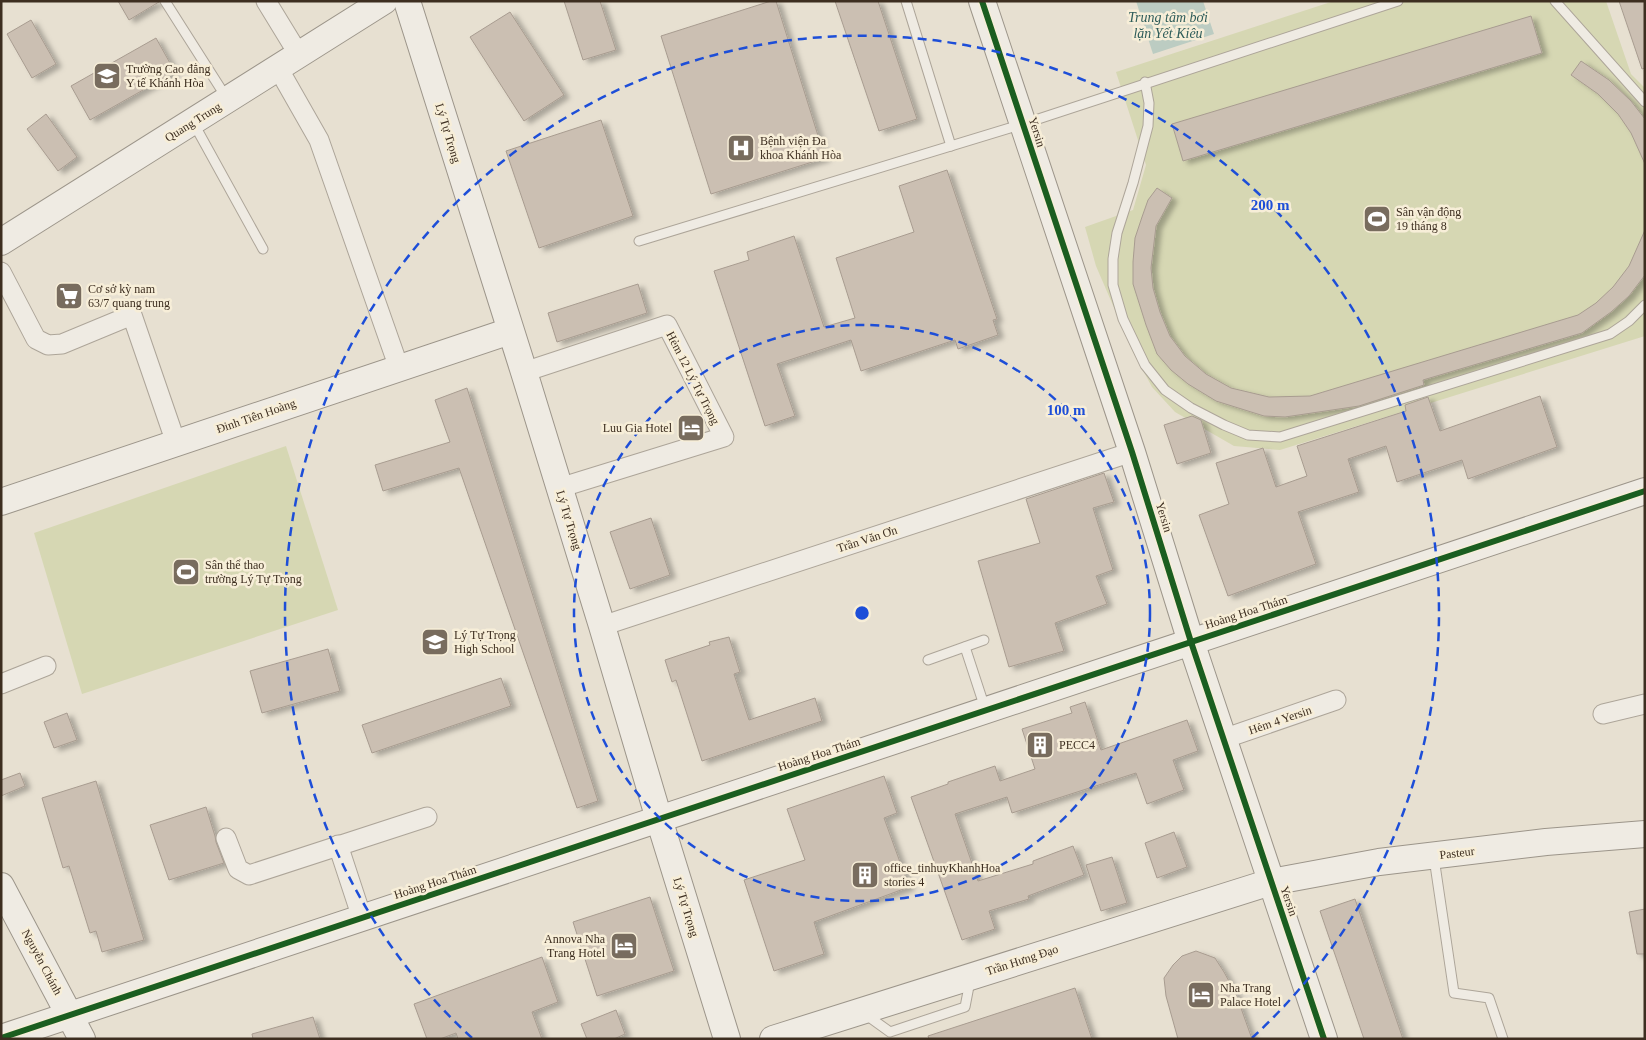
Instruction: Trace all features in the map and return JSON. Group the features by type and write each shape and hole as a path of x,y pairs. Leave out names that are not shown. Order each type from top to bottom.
{"street":[{"path":"266,1 319,140 399,368"},
{"name":"Quang Trung","path":"1,242 384,1"},
{"name":"Lý Tự Trọng","path":"407,1 524,372 727,1039"},
{"name":"Yersin","path":"982,1 1132,452 1191,642 1324,1039"},
{"path":"1,272 36,339 48,345 62,344 132,315 176,443"},
{"name":"Hẻm 12 Lý Tự Trọng","path":"524,372 667,325 724,437 559,488"},
{"name":"Đinh Tiên Hoàng","path":"1,502 510,331"},
{"name":"Trần Văn Ơn","path":"602,626 1132,452"},
{"name":"Hoàng Hoa Thám","path":"1,1038 1645,491"},
{"path":"1,684 46,666"},
{"name":"Hẻm 4 Yersin","path":"1224,740 1336,700"},
{"path":"1603,714 1645,704"},
{"path":"226,838 238,869 249,875 427,817"},
{"name":"Pasteur","path":"1271,882 1379,862 1546,842 1645,834"},
{"path":"338,845 362,918"},
{"name":"Trần Hưng Đạo","path":"773,1039 1271,882"},
{"name":"Nguyễn Chánh","path":"1,886 82,1039"}],"lane":[{"path":"165,1 227,100"},
{"path":"906,1 951,146"},
{"path":"639,241 1023,124 1145,82 1398,1"},
{"path":"1555,1 1645,102"},
{"path":"1145,82 1149,104 1148,126 1117,233 1113,259 1113,285 1123,318 1145,364 1165,390 1191,408 1224,425 1248,435 1280,437 1610,334 1629,321 1645,305"},
{"path":"193,122 263,250"},
{"path":"928,660 984,640"},
{"path":"965,647 986,710"},
{"path":"1434,856 1454,993 1489,998 1503,1039"}],"green space":[{"name":"Sân vận động 19 tháng 8","path":"1334,1 1606,1 1631,74 1645,88 1645,336 1280,450 1234,446 1175,412 1152,387 1133,352 1096,266 1085,227 1133,210 1146,165 1116,72"},
{"name":"Sân thể thao trường Lý Tự Trọng","path":"286,446 338,610 82,694 34,533"}],"water":[{"name":"Trung tâm bơi lặn Yết Kiêu","path":"1136,1 1203,1 1214,34 1153,54"}],"building":[{"path":"118,1 159,1 159,2 129,20"},
{"path":"564,1 600,1 616,50 583,60"},
{"path":"776,1 825,158 711,194 661,36"},
{"path":"835,1 878,1 917,119 879,131"},
{"path":"1619,1 1645,1 1645,68 1642,69"},
{"path":"510,12 564,95 524,121 470,37"},
{"path":"1531,16 1542,53 1183,161 1172,124"},
{"path":"31,20 56,64 32,78 7,34"},
{"path":"156,38 175,72 90,120 71,86"},
{"path":"1581,61 1609,80 1631,101 1645,119 1645,164 1631,133 1618,114 1598,94 1571,75"},
{"path":"46,114 77,157 58,171 27,129"},
{"path":"601,120 633,216 539,248 506,151"},
{"path":"947,170 997,319 993,320 998,335 958,349 955,340 861,371 851,340 777,364 795,416 765,426 714,271 749,260 747,252 794,236 824,327 855,318 836,258 914,232 899,186"},
{"path":"1157,188 1172,198 1156,226 1151,268 1153,288 1170,336 1185,356 1206,374 1231,388 1269,397 1310,396 1578,315 1596,303 1613,287 1629,266 1645,230 1645,275 1629,296 1582,333 1423,380 1424,385 1359,406 1285,417 1264,416 1216,401 1188,384 1171,370 1157,354 1133,284 1133,262 1135,238 1148,200"},
{"path":"638,284 647,313 557,342 548,313"},
{"path":"467,388 598,801 577,808 459,468 383,491 375,465 450,442 435,400"},
{"path":"1540,396 1557,447 1468,479 1462,460 1397,482 1386,446 1348,459 1359,492 1298,512 1316,564 1228,596 1199,515 1229,504 1216,463 1263,448 1276,487 1307,476 1297,446 1406,411 1405,405 1428,397 1440,431"},
{"path":"1192,416 1201,420 1211,453 1177,464 1164,425"},
{"path":"1104,473 1114,502 1093,508 1113,570 1096,576 1107,604 1055,623 1064,651 1009,667 978,561 1040,543 1026,499"},
{"path":"651,518 670,575 630,589 610,532"},
{"path":"729,637 740,672 734,674 749,720 815,698 822,721 702,761 676,680 672,682 665,660 710,645 709,642"},
{"path":"328,649 340,691 262,713 250,671"},
{"path":"501,678 511,706 372,753 362,725"},
{"path":"1085,702 1101,750 1187,720 1198,751 1173,760 1184,790 1147,804 1136,773 1012,813 1007,797 955,814 978,881 1033,864 1033,861 1073,846 1084,875 1028,896 1029,899 989,911 995,929 962,940 911,797 995,766 1000,781 1035,769 1022,729 1072,713 1070,707"},
{"path":"67,713 77,740 54,748 44,722"},
{"path":"20,773 25,786 1,796 1,780"},
{"path":"884,776 897,813 884,818 909,887 814,922 824,954 774,971 744,880 805,860 787,809"},
{"path":"96,781 144,940 102,952 96,931 90,933 69,866 63,868 42,798"},
{"path":"206,807 224,863 169,880 150,825"},
{"path":"1174,832 1187,867 1157,878 1145,843"},
{"path":"1112,857 1127,903 1101,911 1086,865"},
{"name":"Annova Nha Trang Hotel","path":"650,897 674,971 597,996 573,922"},
{"path":"1355,899 1403,1039 1364,1039 1320,911"},
{"path":"1645,909 1645,954 1637,954 1629,912"},
{"name":"Nha Trang Palace Hotel","path":"1196,951 1215,958 1224,972 1236,994 1252,1039 1178,1039 1166,996 1164,978 1182,956"},
{"path":"542,957 558,1002 532,1012 542,1039 458,1039 456,1033 440,1039 427,1039 414,1004"},
{"path":"1075,988 1092,1039 929,1039 928,1036"},
{"path":"616,1010 625,1034 614,1039 587,1039 581,1024"},
{"path":"313,1017 320,1039 253,1039 252,1034"}],"cycle path":[{"path":"982,1 1132,452 1191,642 1324,1039"},
{"path":"1,1038 1645,491"}],"place":[{"name":"Trường Cao đẳng Y tế Khánh Hòa","path":"107,76"},
{"name":"Bệnh viện Đa khoa Khánh Hòa","path":"741,148"},
{"name":"Sân vận động 19 tháng 8","path":"1377,219"},
{"name":"Cơ sở kỳ nam 63/7 quang trung","path":"69,296"},
{"name":"Luu Gia Hotel","path":"691,428"},
{"name":"Sân thể thao trường Lý Tự Trọng","path":"186,572"},
{"name":"Lý Tự Trọng High School","path":"435,642"},
{"name":"PECC4","path":"1040,745"},
{"name":"office_tinhuyKhanhHoa stories 4","path":"865,875"},
{"name":"Annova Nha Trang Hotel","path":"624,946"},
{"name":"Nha Trang Palace Hotel","path":"1201,995"}]}
